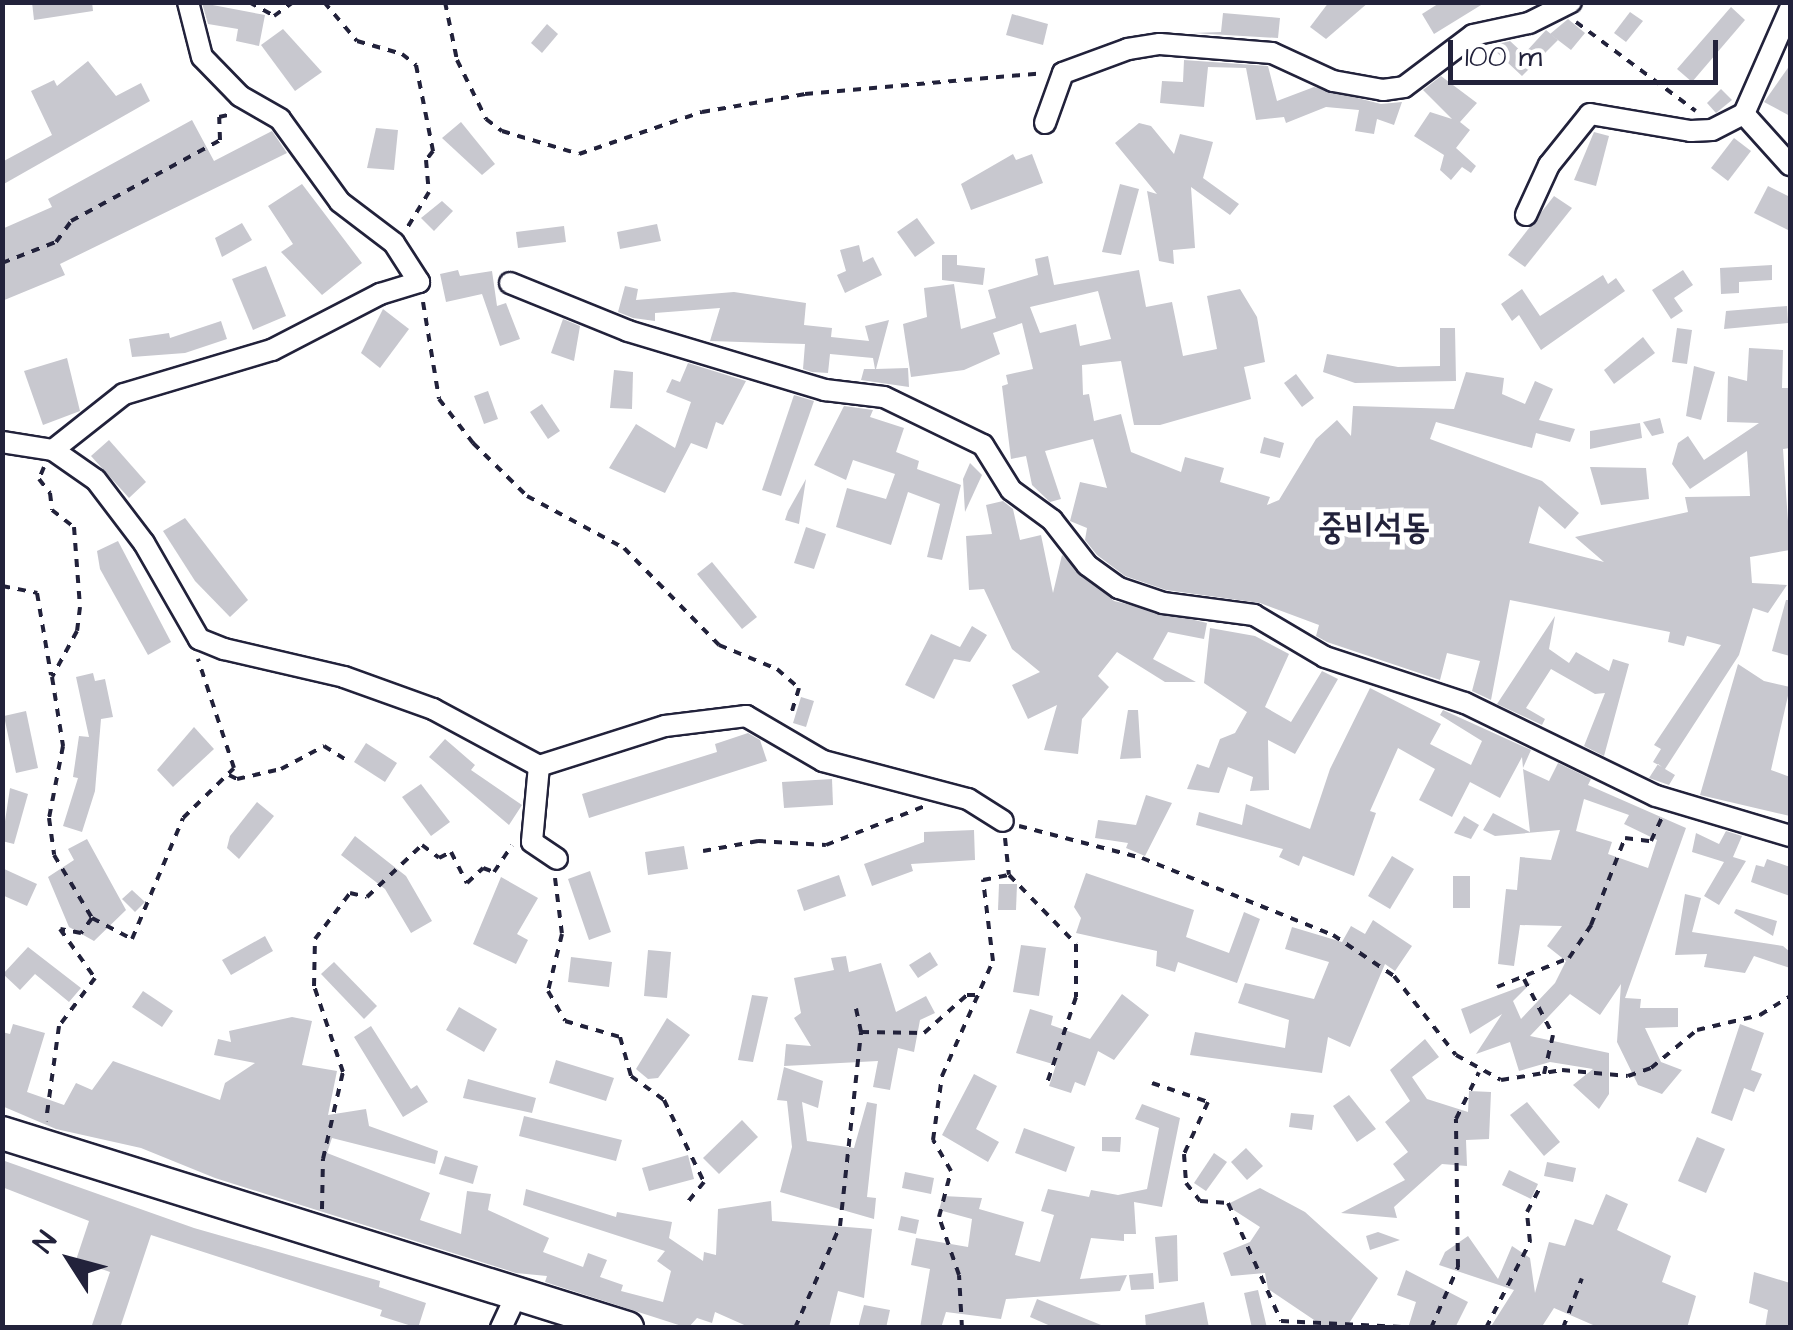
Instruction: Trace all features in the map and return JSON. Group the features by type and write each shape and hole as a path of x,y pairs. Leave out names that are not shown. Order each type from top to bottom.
{"main road":[{"path":"2,1133 627,1328"}],"street":[{"path":"53,450 124,394 272,350 380,294 419,282 416,267 394,243 340,202 280,119 261,108 202,57 188,2"},
{"path":"1045,123 1063,73 1160,44 1272,53 1362,89 1404,87 1474,35 1566,6"},
{"path":"1526,215 1548,165 1590,114 1712,130 1744,114 1790,9"},
{"path":"1744,114 1790,165"},
{"path":"510,283 628,331 825,390 884,397 982,445 1010,490 1052,520 1086,566 1119,588 1163,602 1254,615 1325,657 1465,703 1670,800 1790,836"},
{"path":"2,442 53,450 96,480 122,510 199,640 434,709 539,766 727,714 761,722 823,762 950,795 1003,821"},
{"path":"539,766 540,804 532,842 557,860"},
{"path":"501,1328 518,1292"}],"path":[{"path":"248,2 274,16 293,2"},
{"path":"324,2 357,42 402,54 416,65 432,128 429,192 423,211 394,243"},
{"path":"444,2 456,60 486,119 502,131 579,154 702,112 805,94 1063,73"},
{"path":"1566,6 1712,130"},
{"path":"2,263 56,242 71,221 220,140 220,117 261,108"},
{"path":"419,282 439,400 473,443 527,496 624,548 719,645 777,669 799,688 784,739"},
{"path":"52,677 77,631 80,607 74,527 52,510 39,479 53,450"},
{"path":"2,586 37,593 63,746 50,818 54,855 92,918 132,939 183,818 229,775 234,756 197,654 199,640"},
{"path":"229,775 237,780 281,768 324,746 348,761"},
{"path":"703,851 758,842 826,845 950,795"},
{"path":"1497,988 1569,958 1591,925 1625,838 1651,842 1670,800"},
{"path":"321,1234 323,1159 343,1072 314,986 315,940 350,893 367,897 422,845 438,858 451,852 467,883 483,868 494,872 540,804"},
{"path":"1046,1086 1076,997 1076,944 1010,875 1003,821 1142,858 1333,935 1394,976 1456,1055 1478,1072 1501,1080 1544,1074 1628,1076 1651,1068 1697,1030 1760,1014 1790,996"},
{"path":"557,860 554,890 562,934 548,991 565,1021 620,1037 630,1076 664,1100 704,1182 686,1204"},
{"path":"962,1328 959,1275 939,1217 951,1171 933,1140 942,1076 993,961 983,880 1010,875"},
{"path":"38,1145 50,1106 60,1026 95,978 60,929 80,933 92,918"},
{"path":"1524,980 1552,1035 1544,1074"},
{"path":"861,1032 924,1033 967,995 976,995"},
{"path":"795,1328 840,1226 861,1032 856,1009"},
{"path":"1431,1328 1458,1267 1456,1119 1478,1072"},
{"path":"1152,1083 1208,1102 1184,1154 1186,1183 1200,1201 1228,1203 1281,1324 1422,1328"},
{"path":"1486,1328 1530,1242 1526,1212 1539,1190"},
{"path":"1563,1328 1582,1278"}],"building":[{"path":"32,2 92,2 93,11 34,20"},
{"path":"1329,2 1369,2 1326,39 1310,27"},
{"path":"1441,2 1486,2 1434,34 1422,14"},
{"path":"202,3 265,15 259,46 236,41 238,29 208,24"},
{"path":"1731,7 1745,20 1692,82 1677,69"},
{"path":"1630,12 1643,21 1626,42 1614,33"},
{"path":"1223,13 1280,18 1278,38 1193,33 1221,32"},
{"path":"1012,14 1048,24 1043,45 1006,35"},
{"path":"1568,19 1585,33 1571,50 1550,34"},
{"path":"547,24 558,34 542,53 531,43"},
{"path":"283,29 322,72 295,91 261,45"},
{"path":"1546,30 1558,40 1522,76 1490,46 1510,41 1524,54"},
{"path":"1184,60 1268,66 1277,101 1314,87 1381,104 1402,102 1394,125 1377,119 1374,134 1355,131 1359,110 1326,107 1286,123 1284,117 1256,120 1246,68 1208,67 1204,107 1160,103 1162,81 1183,82"},
{"path":"88,61 116,96 141,83 150,101 2,185 2,162 52,135 31,91 54,80 57,86"},
{"path":"1790,65 1790,116 1764,102"},
{"path":"1441,76 1477,103 1460,122 1470,130 1456,148 1476,166 1471,173 1462,167 1451,180 1440,170 1444,155 1414,136 1430,112 1452,119 1423,90"},
{"path":"1721,89 1732,100 1716,113 1707,103"},
{"path":"192,120 214,161 272,131 287,153 60,264 65,275 2,301 2,229 52,207 48,199"},
{"path":"461,122 495,164 482,175 442,138"},
{"path":"1139,123 1151,126 1174,154 1180,134 1213,142 1203,178 1239,204 1230,215 1191,187 1195,248 1173,250 1174,264 1159,261 1147,191 1157,194 1115,143"},
{"path":"376,128 398,130 394,170 367,168"},
{"path":"1594,132 1609,136 1596,186 1574,180"},
{"path":"1734,138 1751,151 1728,181 1711,168"},
{"path":"1013,154 1016,160 1032,154 1043,183 971,210 961,184"},
{"path":"302,184 362,263 322,295 281,252 293,244 268,206"},
{"path":"1120,184 1139,189 1121,255 1102,252"},
{"path":"1768,186 1790,197 1790,231 1754,213"},
{"path":"1554,196 1572,208 1525,267 1508,255"},
{"path":"442,201 453,211 434,231 421,218"},
{"path":"917,218 935,243 915,257 897,232"},
{"path":"242,223 252,240 222,257 215,238"},
{"path":"657,224 661,241 620,249 617,232"},
{"path":"564,226 566,242 518,248 516,232"},
{"path":"859,245 863,262 873,257 882,275 845,293 837,275 846,271 840,250"},
{"path":"942,255 957,255 957,265 985,268 983,285 942,280"},
{"path":"1048,256 1054,285 1139,270 1146,307 1172,302 1183,356 1217,349 1207,296 1240,289 1257,317 1265,362 1244,367 1251,399 1160,425 1134,425 1121,361 1082,365 1083,395 1089,394 1094,421 1121,414 1131,452 1181,472 1185,457 1224,468 1220,482 1270,497 1267,505 1279,500 1316,439 1337,420 1351,436 1353,406 1454,409 1466,372 1504,378 1502,394 1525,404 1535,381 1553,389 1539,420 1575,429 1570,442 1536,433 1532,448 1436,422 1430,439 1542,481 1579,513 1565,529 1539,506 1529,543 1604,562 1575,537 1688,512 1685,497 1750,496 1747,451 1690,489 1672,464 1678,443 1688,436 1704,460 1759,423 1727,422 1728,376 1747,381 1749,348 1783,350 1782,388 1790,388 1790,448 1783,449 1790,550 1750,557 1752,583 1787,585 1768,613 1753,608 1739,655 1665,769 1675,775 1669,785 1649,778 1658,765 1653,762 1661,749 1654,745 1721,645 1687,636 1684,646 1668,642 1670,632 1510,600 1491,700 1472,691 1480,661 1447,653 1440,680 1327,642 1316,636 1319,625 1260,603 1166,590 1125,576 1097,555 1085,540 1087,528 1070,521 1080,482 1107,488 1093,439 1045,451 1061,499 1050,502 1032,485 1026,456 1011,459 1002,386 1008,384 1006,375 1033,369 1022,323 993,333 1000,354 964,370 911,377 903,324 927,317 924,288 954,284 961,329 996,318 988,290 1038,275 1035,259","holes":["1098,291 1111,339 1080,346 1076,324 1040,333 1030,307"]},
{"path":"1772,265 1772,280 1739,282 1739,293 1721,294 1720,268"},
{"path":"266,266 286,316 253,330 232,279"},
{"path":"458,270 460,276 492,271 497,306 506,303 520,339 500,346 482,294 446,302 440,274"},
{"path":"1683,270 1693,285 1674,298 1683,311 1671,319 1652,290"},
{"path":"1603,275 1608,284 1616,278 1625,291 1541,350 1519,315 1512,321 1501,304 1522,289 1540,316"},
{"path":"625,286 638,289 636,300 734,292 806,303 804,325 832,328 831,337 869,341 865,326 889,320 876,369 908,368 909,387 861,380 864,369 875,369 873,358 830,354 828,373 812,372 803,369 805,344 710,341 720,308 655,313 655,321 633,318 618,312"},
{"path":"1787,306 1788,323 1724,329 1726,311"},
{"path":"383,309 409,329 380,368 361,353"},
{"path":"563,319 580,326 574,361 551,353"},
{"path":"221,321 227,339 185,353 132,357 129,339 169,333 170,338"},
{"path":"1440,328 1455,328 1456,381 1355,383 1323,372 1327,354 1398,367 1440,366"},
{"path":"1677,328 1692,330 1687,364 1672,362"},
{"path":"1643,337 1655,353 1614,384 1604,370"},
{"path":"67,358 80,411 43,425 24,371"},
{"path":"688,363 746,381 723,425 716,422 707,449 691,443 665,493 609,468 636,424 675,448 691,402 666,392 672,379 680,382"},
{"path":"1694,366 1715,372 1701,420 1686,416"},
{"path":"614,370 633,372 632,409 610,408"},
{"path":"1296,374 1314,398 1302,407 1284,383"},
{"path":"488,391 498,419 484,424 474,396"},
{"path":"794,395 814,401 781,496 762,490"},
{"path":"542,404 560,431 548,439 530,412"},
{"path":"844,406 873,410 870,417 904,428 896,452 919,461 917,469 961,485 942,560 927,557 940,504 908,492 891,545 836,527 847,488 886,499 895,474 853,460 846,480 814,465"},
{"path":"1660,418 1664,433 1652,436 1643,422"},
{"path":"1640,423 1642,438 1590,449 1590,431"},
{"path":"1264,437 1284,443 1280,458 1260,453"},
{"path":"109,440 146,482 129,498 91,456"},
{"path":"970,463 982,475 965,512 963,479"},
{"path":"1590,467 1646,468 1649,499 1601,505"},
{"path":"806,479 799,524 785,520 788,511"},
{"path":"1003,501 1013,509 1020,540 1041,535 1053,593 1062,555 1114,601 1207,623 1204,639 1168,632 1153,659 1196,682 1165,682 1117,652 1098,676 1109,687 1082,719 1078,754 1044,750 1057,705 1028,719 1012,685 1040,672 1012,649 984,589 969,590 966,536 992,534 986,505"},
{"path":"185,518 248,600 230,617 195,581 163,531"},
{"path":"806,527 826,534 814,569 794,563"},
{"path":"118,541 171,642 148,655 100,569 97,551"},
{"path":"712,562 757,617 742,629 697,574"},
{"path":"1786,600 1790,600 1790,656 1772,651"},
{"path":"1555,616 1549,649 1569,663 1576,652 1609,671 1613,659 1629,664 1604,756 1584,746 1605,693 1595,694 1551,669 1526,708 1545,719 1542,725 1497,704"},
{"path":"972,626 987,635 970,662 954,659 934,699 905,685 931,634 960,647"},
{"path":"1210,628 1255,636 1289,654 1265,707 1291,722 1322,671 1338,679 1295,754 1268,740 1269,790 1250,791 1253,777 1228,767 1219,793 1187,789 1197,764 1209,768 1220,739 1235,733 1247,712 1204,683"},
{"path":"1738,664 1764,681 1790,687 1771,770 1790,777 1790,816 1700,795"},
{"path":"93,673 95,681 105,679 113,717 101,719 95,791 82,832 63,826 78,778 73,777 79,736 89,737 76,677"},
{"path":"1370,688 1441,724 1430,744 1471,765 1482,741 1440,715 1443,710 1531,750 1523,768 1522,757 1500,798 1470,782 1452,817 1419,800 1435,769 1398,748 1370,811 1376,813 1354,876 1303,856 1299,866 1279,857 1283,849 1196,825 1199,812 1242,825 1246,804 1310,829 1330,769"},
{"path":"801,697 814,701 806,727 793,723"},
{"path":"1128,710 1138,710 1141,758 1120,759"},
{"path":"26,711 38,768 16,773 4,716"},
{"path":"194,727 214,749 173,787 157,770"},
{"path":"748,733 760,740 767,761 589,818 582,794 717,752 715,744"},
{"path":"445,739 475,765 471,770 522,805 509,825 429,757"},
{"path":"366,743 397,763 385,782 354,762"},
{"path":"1558,763 1591,779 1588,785 1686,828 1625,998 1641,999 1640,1008 1678,1008 1678,1027 1645,1028 1661,1062 1682,1070 1662,1094 1638,1085 1617,1042 1621,984 1600,1015 1570,994 1530,1036 1609,1053 1609,1094 1599,1109 1573,1085 1593,1069 1550,1062 1519,1071 1510,1042 1476,1054 1502,1014 1470,1034 1461,1009 1531,983 1513,1001 1521,1019 1555,983 1566,961 1547,946 1562,926 1520,925 1514,966 1498,964 1506,889 1517,890 1520,857 1551,860 1560,830 1495,836 1483,830 1493,813 1530,832 1523,769 1549,781","holes":["1584,799 1629,815 1624,824 1657,840 1648,868 1608,854 1612,842 1576,831"]},
{"path":"832,779 833,805 784,808 782,782"},
{"path":"421,784 450,822 431,836 402,797"},
{"path":"10,788 28,794 14,844 2,841"},
{"path":"1146,795 1172,803 1145,856 1126,848 1128,843 1095,838 1098,820 1136,825"},
{"path":"257,802 274,816 239,859 227,848 230,836"},
{"path":"1464,816 1479,825 1471,839 1454,833"},
{"path":"974,830 975,860 911,864 913,871 872,886 864,864 924,842 924,832"},
{"path":"1726,831 1742,836 1733,857 1746,861 1719,905 1704,896 1724,862 1692,852 1696,833 1719,844"},
{"path":"355,836 406,876 432,921 411,933 385,889 341,855"},
{"path":"87,839 126,910 94,941 69,927 48,877 74,860 68,849"},
{"path":"684,846 688,869 648,875 645,852"},
{"path":"1392,856 1414,869 1390,909 1368,896"},
{"path":"1767,859 1790,867 1790,896 1751,882 1756,865 1764,867"},
{"path":"2,868 37,884 27,906 2,895"},
{"path":"590,871 611,932 589,940 568,879"},
{"path":"1086,873 1194,910 1186,937 1229,953 1244,912 1260,919 1237,983 1178,962 1175,972 1156,966 1157,951 1076,933 1081,918 1074,907"},
{"path":"839,875 846,896 804,911 797,890"},
{"path":"1453,876 1470,876 1470,908 1453,908"},
{"path":"501,877 538,898 517,934 528,940 516,964 473,944"},
{"path":"999,884 1017,884 1016,910 998,910"},
{"path":"132,890 145,902 135,912 122,899"},
{"path":"1685,894 1701,898 1692,932 1783,946 1790,952 1790,968 1754,956 1745,973 1704,967 1707,954 1675,955"},
{"path":"1736,909 1777,921 1773,936 1734,913"},
{"path":"1373,920 1412,946 1395,971 1385,964 1350,1047 1328,1037 1322,1073 1190,1055 1195,1032 1285,1048 1289,1020 1238,1003 1245,983 1314,999 1329,962 1285,949 1292,927 1342,942 1351,926 1365,934"},
{"path":"265,936 273,951 231,975 222,960"},
{"path":"1021,945 1046,948 1039,996 1013,992"},
{"path":"28,947 81,988 69,1002 35,974 20,990 3,974"},
{"path":"648,950 671,952 667,998 644,996"},
{"path":"930,952 938,965 918,978 909,965"},
{"path":"846,956 849,972 881,963 896,1012 926,996 935,1013 920,1020 914,1052 898,1048 890,1090 873,1087 878,1061 784,1066 786,1044 811,1046 794,1018 801,1013 794,978 834,970 831,958"},
{"path":"571,957 612,962 609,987 568,982"},
{"path":"334,962 377,1006 364,1019 321,974"},
{"path":"143,991 173,1011 162,1027 132,1007"},
{"path":"1122,994 1149,1015 1114,1060 1098,1051 1085,1086 1075,1082 1071,1093 1049,1086 1056,1065 1016,1053 1030,1009 1053,1016 1051,1025 1090,1039"},
{"path":"752,995 768,997 753,1062 738,1060"},
{"path":"459,1007 497,1029 484,1052 446,1030"},
{"path":"292,1017 312,1021 302,1065 337,1071 328,1115 366,1109 369,1126 438,1151 435,1164 332,1138 327,1153 430,1193 420,1220 461,1234 467,1191 491,1194 488,1210 549,1238 543,1252 583,1267 588,1253 607,1260 600,1277 623,1285 621,1291 663,1302 671,1271 657,1261 665,1251 523,1205 526,1189 616,1217 617,1212 672,1222 669,1238 703,1261 704,1252 716,1255 718,1209 771,1201 772,1221 872,1229 864,1298 838,1291 829,1328 751,1328 715,1312 712,1323 697,1318 688,1328 545,1282 547,1276 516,1273 215,1178 141,1148 56,1129 2,1106 2,1032 10,1034 13,1024 45,1033 27,1092 64,1105 76,1083 92,1090 113,1061 220,1100 225,1083 255,1063 214,1055 218,1039 231,1042 229,1031"},
{"path":"667,1018 690,1035 658,1078 648,1079 636,1069"},
{"path":"1740,1024 1764,1033 1751,1070 1762,1074 1754,1092 1744,1088 1732,1121 1711,1113"},
{"path":"371,1026 411,1089 417,1085 428,1102 403,1117 354,1037"},
{"path":"1425,1039 1439,1057 1412,1077 1427,1099 1468,1112 1469,1091 1491,1092 1489,1139 1466,1140 1467,1166 1442,1164 1394,1207 1397,1218 1341,1213 1405,1180 1393,1164 1408,1152 1385,1122 1410,1101 1390,1070"},
{"path":"556,1060 614,1078 606,1101 549,1083"},
{"path":"784,1067 823,1081 818,1108 802,1102 807,1141 854,1148 867,1102 877,1104 867,1197 876,1198 874,1219 780,1192 792,1147 787,1101 777,1100"},
{"path":"974,1074 997,1086 976,1129 999,1142 988,1162 942,1135"},
{"path":"468,1079 536,1098 532,1113 463,1098"},
{"path":"1349,1095 1376,1129 1357,1142 1333,1106"},
{"path":"1527,1102 1560,1142 1544,1156 1510,1115"},
{"path":"1142,1104 1180,1118 1162,1207 1134,1202 1136,1234 1124,1234 1124,1241 1091,1238 1080,1279 1127,1275 1120,1291 1006,1299 1001,1319 946,1312 941,1328 920,1328 930,1269 911,1265 916,1238 968,1247 972,1219 939,1210 943,1196 982,1198 979,1209 1024,1222 1015,1255 1040,1262 1054,1215 1041,1211 1048,1189 1089,1197 1091,1190 1118,1195 1147,1189 1159,1128 1135,1119"},
{"path":"1291,1113 1314,1115 1312,1130 1289,1127"},
{"path":"524,1116 622,1140 616,1161 519,1136"},
{"path":"742,1120 758,1137 719,1174 703,1158"},
{"path":"1024,1128 1075,1147 1066,1172 1015,1153"},
{"path":"1102,1137 1121,1137 1120,1152 1102,1151"},
{"path":"1697,1137 1725,1149 1706,1193 1678,1181"},
{"path":"1246,1148 1263,1166 1247,1180 1231,1162"},
{"path":"1214,1153 1227,1162 1206,1191 1194,1183"},
{"path":"688,1155 694,1179 649,1191 642,1168"},
{"path":"445,1156 478,1166 473,1184 439,1174"},
{"path":"2,1160 194,1228 380,1281 379,1287 426,1303 418,1328 380,1316 382,1310 151,1235 120,1328 91,1328 110,1272 76,1260 89,1221 2,1187"},
{"path":"1547,1162 1576,1168 1573,1182 1544,1176"},
{"path":"1509,1170 1538,1184 1531,1199 1502,1185"},
{"path":"905,1172 934,1178 931,1194 902,1188"},
{"path":"1260,1188 1305,1212 1378,1278 1346,1328 1326,1328 1268,1289 1265,1273 1231,1276 1223,1253 1250,1242 1260,1227 1226,1205"},
{"path":"1606,1194 1628,1204 1617,1230 1671,1256 1662,1282 1696,1296 1687,1328 1600,1328 1554,1308 1541,1328 1490,1328 1514,1290 1439,1265 1445,1252 1468,1236 1498,1279 1512,1246 1530,1258 1535,1293 1549,1242 1565,1246 1575,1219 1593,1225"},
{"path":"901,1216 919,1220 916,1234 898,1230"},
{"path":"1378,1232 1400,1240 1370,1250 1366,1236"},
{"path":"1177,1235 1178,1281 1159,1283 1155,1237"},
{"path":"1406,1270 1468,1302 1455,1328 1408,1328 1416,1302 1397,1295"},
{"path":"1754,1272 1790,1283 1790,1328 1765,1328 1768,1310 1749,1303"},
{"path":"1153,1273 1154,1289 1131,1290 1129,1275"},
{"path":"1258,1290 1267,1328 1252,1328 1244,1293"},
{"path":"1037,1299 1106,1328 1055,1328 1030,1317"},
{"path":"1204,1302 1209,1328 1146,1328 1145,1315"},
{"path":"864,1305 890,1310 886,1328 858,1328"}],"district":[{"name":"중비석동","path":"1374,528"}]}
